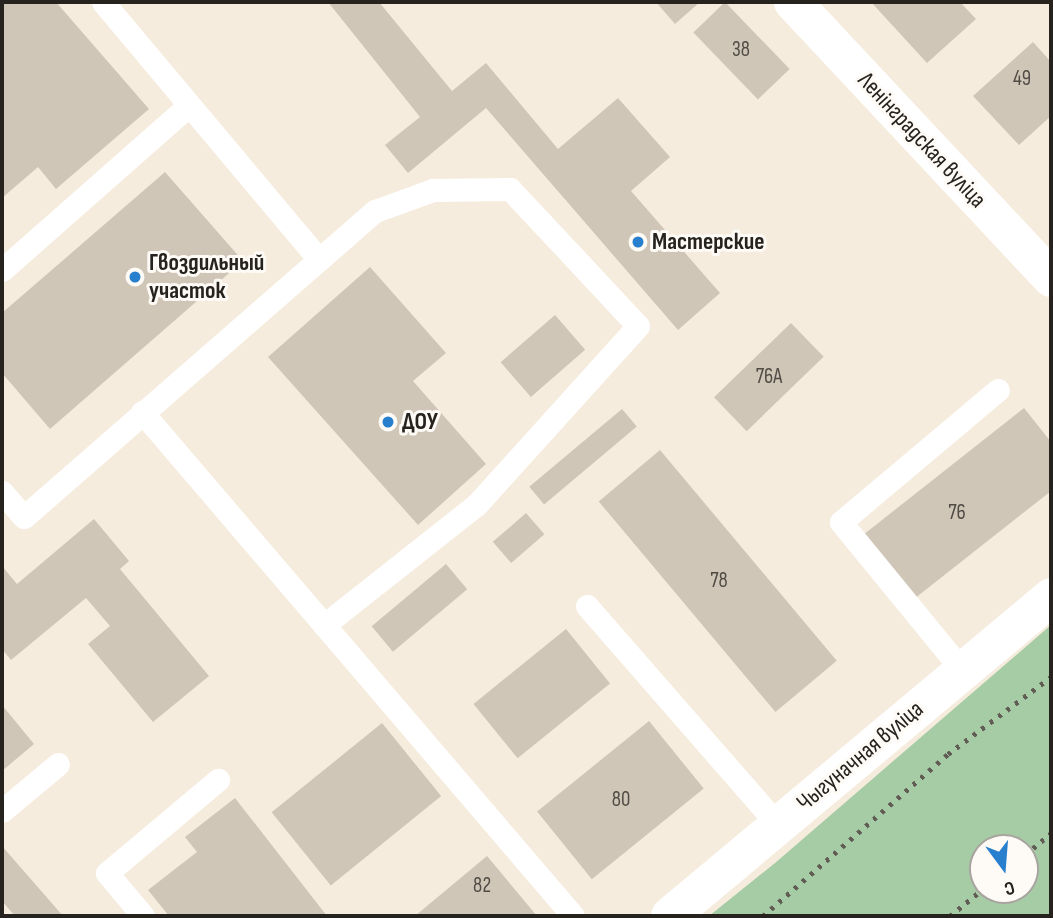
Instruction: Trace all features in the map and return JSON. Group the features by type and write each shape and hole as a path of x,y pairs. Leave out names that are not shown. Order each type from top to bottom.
{"street":[{"name":"Ленінградская вуліца","path":"793,2 1051,278"},
{"name":"Чыгуначная вуліца","path":"670,916 1051,597"}],"lane":[{"path":"103,2 319,260"},
{"path":"2,270 189,105"},
{"path":"2,492 24,517 319,260 386,207 433,190 510,189 638,326 476,505 324,625"},
{"path":"961,670 841,522 998,390"},
{"path":"142,412 573,916"},
{"path":"587,606 778,825"},
{"path":"2,811 58,764"},
{"path":"143,916 107,873 218,780"}],"green space":[{"path":"1051,625 1051,916 709,916 775,863"}],"building":[{"path":"2,2 56,2 149,109 56,189 38,167 2,198"},
{"name":"Мастерские","path":"328,2 379,2 452,91 486,63 558,149 618,98 670,157 631,191 720,293 678,330 486,108 408,173 385,145 420,117"},
{"path":"656,2 700,2 675,24"},
{"path":"725,2 790,69 758,99 693,33"},
{"path":"871,2 960,2 976,19 927,63"},
{"path":"1033,42 1051,62 1051,116 1019,145 973,96"},
{"name":"Гвоздильный участок","path":"165,172 243,261 50,429 2,373 2,313"},
{"name":"ДОУ","path":"370,267 446,353 413,381 486,464 418,525 268,357"},
{"path":"555,315 585,350 531,397 501,362"},
{"path":"791,323 824,357 747,431 714,397"},
{"path":"1024,408 1051,442 1051,491 914,599 863,535"},
{"path":"622,409 637,427 544,504 529,487"},
{"path":"660,450 837,661 775,712 599,501"},
{"path":"526,513 544,534 511,563 493,542"},
{"path":"94,519 129,561 120,569 209,676 153,722 88,644 110,626 86,598 11,660 2,649 2,566 17,584"},
{"path":"446,564 467,589 393,652 372,626"},
{"path":"566,629 610,683 518,758 474,704"},
{"path":"2,705 34,744 2,771"},
{"path":"649,721 704,789 592,879 537,812"},
{"path":"382,723 441,796 331,885 272,812"},
{"path":"235,798 327,916 169,916 148,890 197,852 185,837"},
{"path":"2,846 63,916 15,916 2,901"},
{"path":"487,856 537,916 415,916"}],"railway":[{"path":"763,916 948,754 1051,677"},
{"path":"1039,843 1051,833"},
{"path":"950,916 969,900"}],"place":[{"name":"Мастерские","path":"638,242"},
{"name":"Гвоздильный участок","path":"135,277"},
{"name":"ДОУ","path":"388,422"}]}
